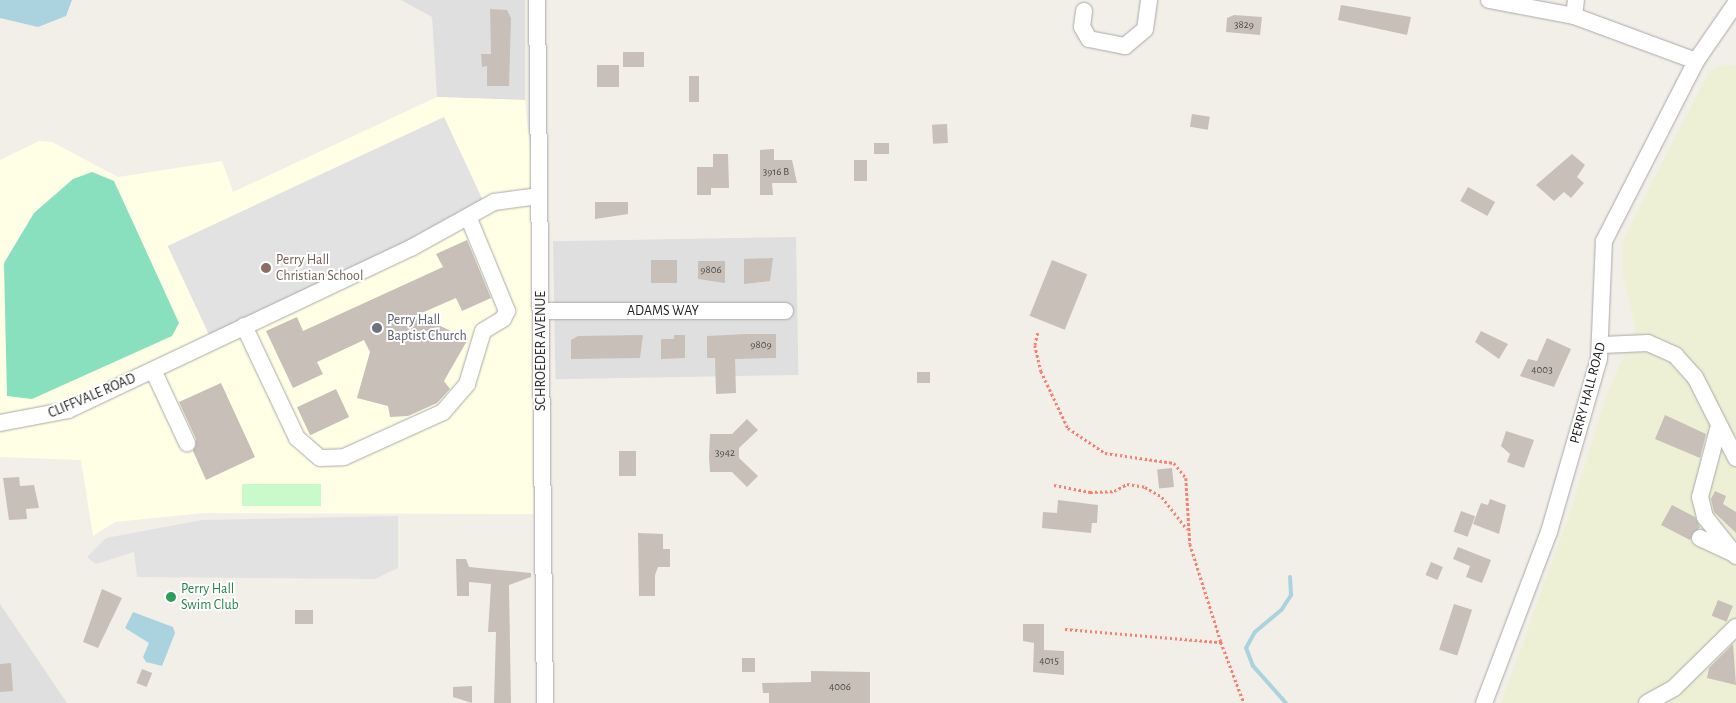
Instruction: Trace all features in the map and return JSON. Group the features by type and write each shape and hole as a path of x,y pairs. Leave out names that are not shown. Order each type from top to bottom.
{"street":[{"name":"SCHROEDER AVENUE","path":"538,0 545,703"},
{"path":"1084,11 1082,27 1089,39 1124,46 1146,29 1149,0"},
{"path":"1489,0 1575,8 1696,61"},
{"name":"PERRY HALL ROAD","path":"1484,703 1549,532 1602,345 1604,241 1696,61 1736,3"},
{"name":"CLIFFVALE ROAD","path":"0,423 68,410 469,218 494,202 539,196"},
{"path":"244,326 297,438 320,458 344,457 443,412 467,384 483,331 503,319 507,311 469,218"},
{"name":"ADAMS WAY","path":"542,311 785,311"},
{"path":"1602,345 1648,343 1675,355 1696,377 1718,429 1736,458"},
{"path":"153,370 187,443"},
{"path":"1718,429 1700,498 1705,517 1732,548"},
{"path":"1700,538 1732,548"},
{"path":"1647,703 1674,688 1736,627"}],"path":[{"path":"1038,333 1035,345 1041,371 1068,428 1105,453 1174,463 1186,478 1188,530 1221,642 1244,703"},
{"path":"1054,485 1090,492 1114,490 1127,484 1145,487 1162,497 1188,530"},
{"path":"1065,630 1221,642"}],"shaded area":[{"path":"401,0 525,0 525,100 437,97 432,17"},
{"path":"1724,64 1736,66 1736,703 1501,703 1573,503 1607,393 1636,329 1623,278 1623,240 1708,73"},
{"name":"Perry Hall Christian School","path":"437,97 525,100 532,174 533,514 204,513 115,522 93,536 81,460 0,457 0,160 39,141 52,142 118,177 222,161 233,192"},
{"path":"444,117 485,206 209,335 168,246"},
{"path":"796,237 798,375 555,379 553,241"},
{"path":"398,516 398,568 375,579 137,577 134,552 96,564 87,557 106,538 202,520"},
{"path":"0,604 67,703 0,703"}],"green space":[{"path":"92,172 114,181 179,323 172,336 32,399 7,396 4,263 34,213 73,179"},
{"path":"242,484 321,484 321,506 242,506"}],"water":[{"path":"0,0 72,0 66,16 38,27 0,18"},
{"path":"133,612 173,627 175,633 162,666 146,662 143,657 149,643 125,628"}],"building":[{"path":"1341,5 1411,17 1407,35 1338,20"},
{"path":"490,9 507,10 511,18 509,86 487,86 487,66 482,67 481,54 491,54"},
{"path":"1234,15 1262,17 1260,35 1226,32 1227,18"},
{"path":"623,52 644,52 644,67 623,67"},
{"path":"597,65 619,65 619,87 597,87"},
{"path":"689,76 699,76 699,102 689,102"},
{"path":"1192,114 1210,117 1208,130 1190,127"},
{"path":"947,124 948,143 933,144 932,125"},
{"path":"874,143 889,143 889,154 874,154"},
{"path":"774,149 774,160 792,160 797,183 772,183 773,195 760,195 760,150"},
{"path":"713,154 728,154 729,188 711,188 711,195 697,195 697,167 713,167"},
{"path":"1572,154 1585,165 1577,177 1584,183 1571,198 1564,192 1554,201 1536,185"},
{"path":"854,160 867,160 867,181 854,181"},
{"path":"1468,187 1495,202 1487,216 1460,201"},
{"path":"595,202 628,202 628,214 595,219"},
{"name":"Perry Hall Baptist Church","path":"467,240 491,298 462,311 456,298 417,315 468,339 444,381 450,389 437,403 408,416 390,417 388,406 357,398 370,352 364,340 317,362 323,374 293,388 266,331 297,317 303,331 443,267 436,254"},
{"path":"773,258 770,281 744,284 744,259"},
{"path":"651,260 677,260 677,283 651,283"},
{"path":"1052,260 1087,274 1065,330 1030,316"},
{"path":"698,261 725,261 725,283 698,279"},
{"path":"1481,331 1508,344 1499,359 1475,342"},
{"path":"776,334 776,358 735,359 736,393 716,394 715,358 707,358 707,336"},
{"path":"643,335 640,358 571,359 571,340 578,336"},
{"path":"674,335 685,335 685,358 661,359 661,339 674,339"},
{"path":"1547,338 1571,349 1554,387 1520,376 1528,359 1537,361"},
{"path":"917,372 930,372 930,383 917,383"},
{"path":"221,383 255,457 206,480 193,451 196,439 179,402"},
{"path":"336,389 349,417 310,435 297,407"},
{"path":"1665,415 1706,434 1700,458 1655,439"},
{"path":"747,419 758,430 739,448 739,458 758,476 747,487 732,472 710,472 709,457 710,434 732,434"},
{"path":"1506,431 1534,440 1524,468 1507,462 1510,454 1501,446"},
{"path":"619,451 636,451 636,476 619,476"},
{"path":"1172,468 1174,487 1159,488 1157,470"},
{"path":"19,477 20,486 34,485 39,508 26,509 27,519 9,520 3,478"},
{"path":"1715,491 1726,496 1723,504 1736,512 1736,533 1714,512 1711,499"},
{"path":"1490,499 1506,505 1499,534 1473,524 1481,503 1488,505"},
{"path":"1058,500 1098,505 1097,523 1092,523 1091,533 1042,528 1043,512 1057,513"},
{"path":"1672,505 1695,517 1700,527 1690,540 1661,525"},
{"path":"1461,511 1475,516 1468,537 1453,532"},
{"path":"638,533 663,534 663,549 670,549 670,567 658,567 655,575 655,596 639,596"},
{"path":"1458,547 1491,560 1482,583 1466,577 1470,566 1453,559"},
{"path":"456,559 466,559 469,567 531,573 531,577 509,585 511,703 494,703 496,632 488,632 491,584 469,582 469,596 457,596"},
{"path":"1431,562 1443,567 1437,580 1426,575"},
{"path":"102,589 122,598 98,648 83,642"},
{"path":"1718,600 1733,606 1726,622 1712,616"},
{"path":"1454,604 1472,610 1457,656 1439,650"},
{"path":"295,610 313,610 313,624 295,624"},
{"path":"1023,624 1044,624 1044,650 1064,651 1064,675 1033,672 1034,643 1023,641"},
{"path":"1733,644 1736,685 1707,678 1709,668"},
{"path":"742,658 755,658 755,672 742,672"},
{"path":"11,663 13,691 0,692 0,664"},
{"path":"142,669 152,673 147,687 136,683"},
{"path":"811,671 870,672 870,703 769,703 769,693 763,693 762,683 811,682"},
{"path":"472,686 472,703 453,697 453,687"}],"waterway":[{"path":"1286,703 1253,666 1246,648 1255,632 1282,609 1291,595 1290,577"}],"place":[{"name":"Perry Hall Christian School","path":"266,268"},
{"name":"Perry Hall Baptist Church","path":"377,328"},
{"name":"Perry Hall Swim Club","path":"171,597"}]}
